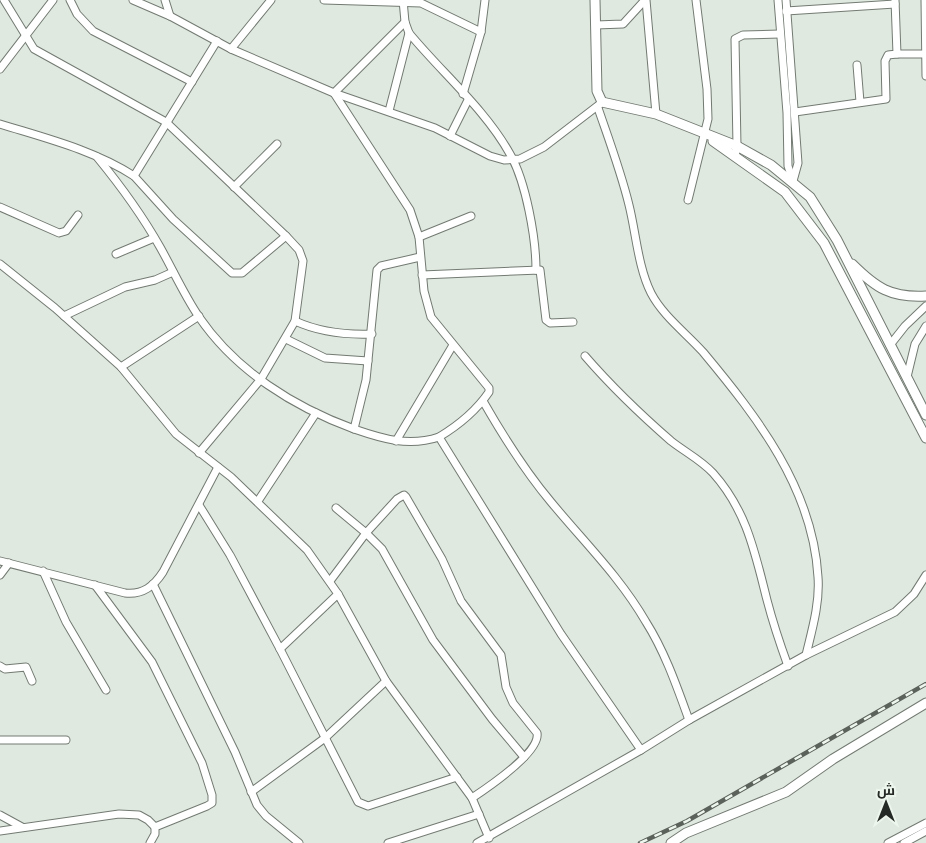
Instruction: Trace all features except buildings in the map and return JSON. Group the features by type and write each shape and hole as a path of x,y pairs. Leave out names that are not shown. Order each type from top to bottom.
{"street":[{"path":"4,0 24,35 39,52 166,122 299,250 303,261 295,321 286,340 261,379 199,453"},
{"path":"0,68 53,0"},
{"path":"70,0 77,14 93,31 192,82"},
{"path":"133,0 170,16 231,49 334,93 389,111 450,136 490,156 513,160 544,147 600,105 656,114 697,130 736,151 771,165 792,181 816,206 926,415"},
{"path":"165,0 170,16"},
{"path":"231,49 271,0"},
{"path":"324,0 421,3 481,32"},
{"path":"450,136 466,97 481,32 485,0"},
{"path":"595,0 597,90 650,291 669,317 702,350 750,410 779,453 796,487 813,539 818,578 815,617 806,655"},
{"path":"596,26 623,24 646,0"},
{"path":"646,0 656,114"},
{"path":"688,200 708,119 707,89 696,0"},
{"path":"778,0 787,113 788,166 792,181"},
{"path":"785,192 792,181 798,163 786,0"},
{"path":"925,0 926,76"},
{"path":"403,1 405,22 409,33 466,97 513,160 534,234 536,270"},
{"path":"786,11 835,3 895,2 897,54"},
{"path":"334,93 405,22"},
{"path":"389,111 409,33"},
{"path":"780,34 743,35 735,39 736,151 785,192 812,224 824,243 926,438"},
{"path":"134,176 217,41"},
{"path":"795,112 886,99 886,61 888,55 926,54"},
{"path":"857,65 860,102"},
{"path":"97,157 132,204 154,238 199,316 229,354 261,379 316,413 354,429 396,441 415,442 439,437 458,425 483,401 489,392 489,388 432,317 422,275 419,237 410,210 334,93"},
{"path":"0,124 97,157 134,176 173,219 232,273 242,273 286,236"},
{"path":"234,187 277,144"},
{"path":"0,207 59,233 66,231 78,215"},
{"path":"419,237 471,216"},
{"path":"116,254 154,238"},
{"path":"844,256 870,282 882,290 906,297 926,296"},
{"path":"354,429 372,334 377,270 381,266 420,257"},
{"path":"0,264 64,316 121,368 176,434 258,501 307,550 338,594 386,681 472,798 489,838"},
{"path":"422,275 536,270 542,272 546,320 550,323 573,322"},
{"path":"64,316 125,287 155,280 173,272"},
{"path":"883,355 905,326 926,306"},
{"path":"121,368 199,316"},
{"path":"295,321 313,329 372,334"},
{"path":"907,377 915,344 926,326"},
{"path":"286,340 325,358 368,361"},
{"path":"396,441 453,345"},
{"path":"585,356 640,413 673,442 707,467 722,485 742,515 757,556 771,615 788,666"},
{"path":"483,401 507,442 534,480 613,573 647,623 689,720"},
{"path":"258,501 316,413"},
{"path":"439,437 561,634 641,750"},
{"path":"0,561 132,594 144,591 163,572 218,467"},
{"path":"330,581 366,533 397,498 404,495 442,559 458,595 501,655 506,687 513,702 537,733 536,744 524,757 472,798"},
{"path":"199,505 230,555 360,805 372,804 457,777"},
{"path":"336,508 382,549 425,628 444,656 524,757"},
{"path":"0,575 9,563"},
{"path":"43,572 66,622 106,690"},
{"path":"477,843 489,838 641,750 689,720 806,655 895,612 914,594 926,575"},
{"path":"153,584 234,752 251,792 266,816 297,843"},
{"path":"95,585 152,662 162,687 199,756 212,795 212,802 207,806 155,827"},
{"path":"280,649 338,594"},
{"path":"0,666 5,669 26,667 32,681"},
{"path":"251,792 324,738 386,681"},
{"path":"671,843 686,833 786,792 832,759 926,703"},
{"path":"0,740 66,740"},
{"path":"0,831 119,814 139,815 155,827 155,834 150,843"},
{"path":"388,843 479,814"},
{"path":"0,815 22,827"},
{"path":"888,843 926,823"},
{"path":"904,843 926,830"}],"railway":[{"path":"640,843 687,821 926,684"}]}
